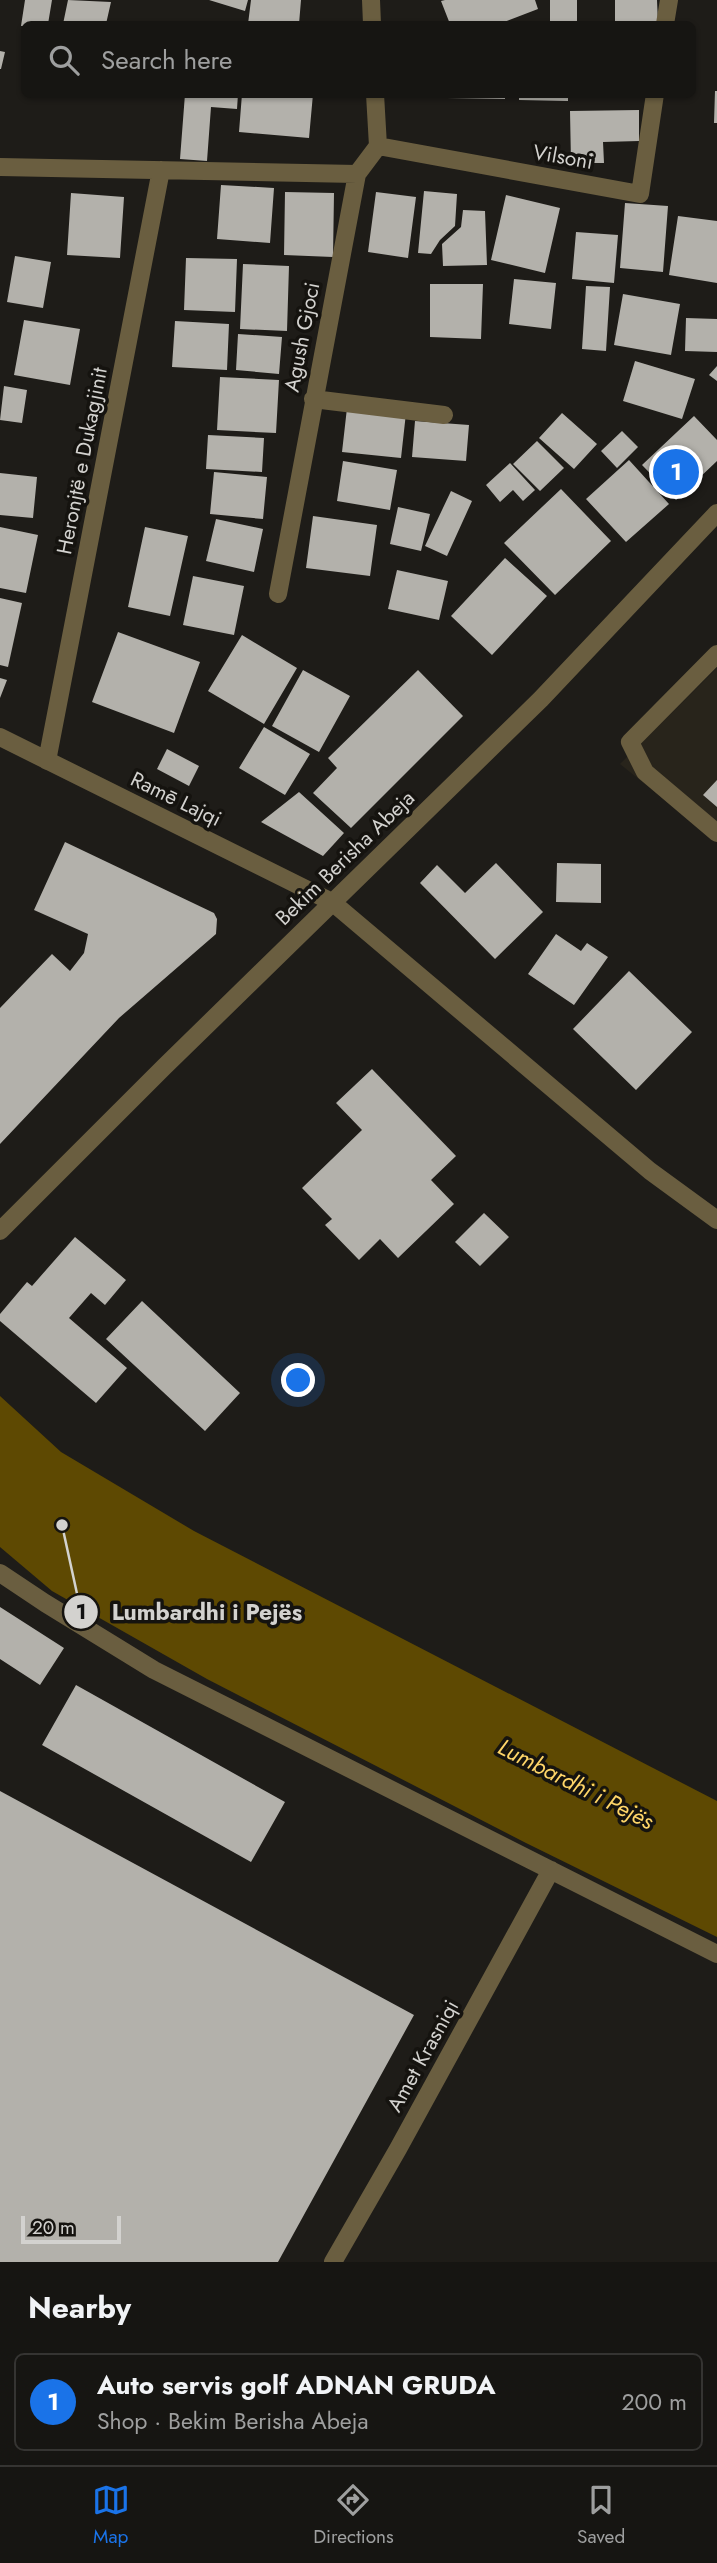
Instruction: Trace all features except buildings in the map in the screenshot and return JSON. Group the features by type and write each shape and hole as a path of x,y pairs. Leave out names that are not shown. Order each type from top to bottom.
{"street":[{"path":"371,0 372,21"},
{"path":"665,21 668,0"},
{"path":"375,98 378,146"},
{"name":"Vilsoni","path":"378,146 640,194 654,98"},
{"name":"Agush Gjoci","path":"278,594 357,174 378,146"},
{"path":"0,167 357,174"},
{"name":"Heronjtë e Dukagjinit","path":"47,761 161,170"},
{"path":"313,399 444,415"},
{"name":"Bekim Berisha Abeja","path":"0,1231 541,699 717,513"},
{"path":"717,654 630,742 645,772 717,833"},
{"name":"Ramē Lajqi","path":"0,737 332,902 650,1171 717,1220"},
{"path":"0,1573 154,1670 717,1954"},
{"name":"Amet Krasniqi","path":"333,2262 551,1870"}],"shaded area":[{"path":"717,668 717,842 620,764"}],"water":[{"path":"0,1396 61,1452 194,1531 717,1801 717,1937 526,1843 207,1679 52,1591 0,1547"}],"place":[{"name":"Auto servis golf ADNAN GRUDA","path":"676,472"},
{"name":"Lumbardhi i Pejës","path":"62,1525"}]}
